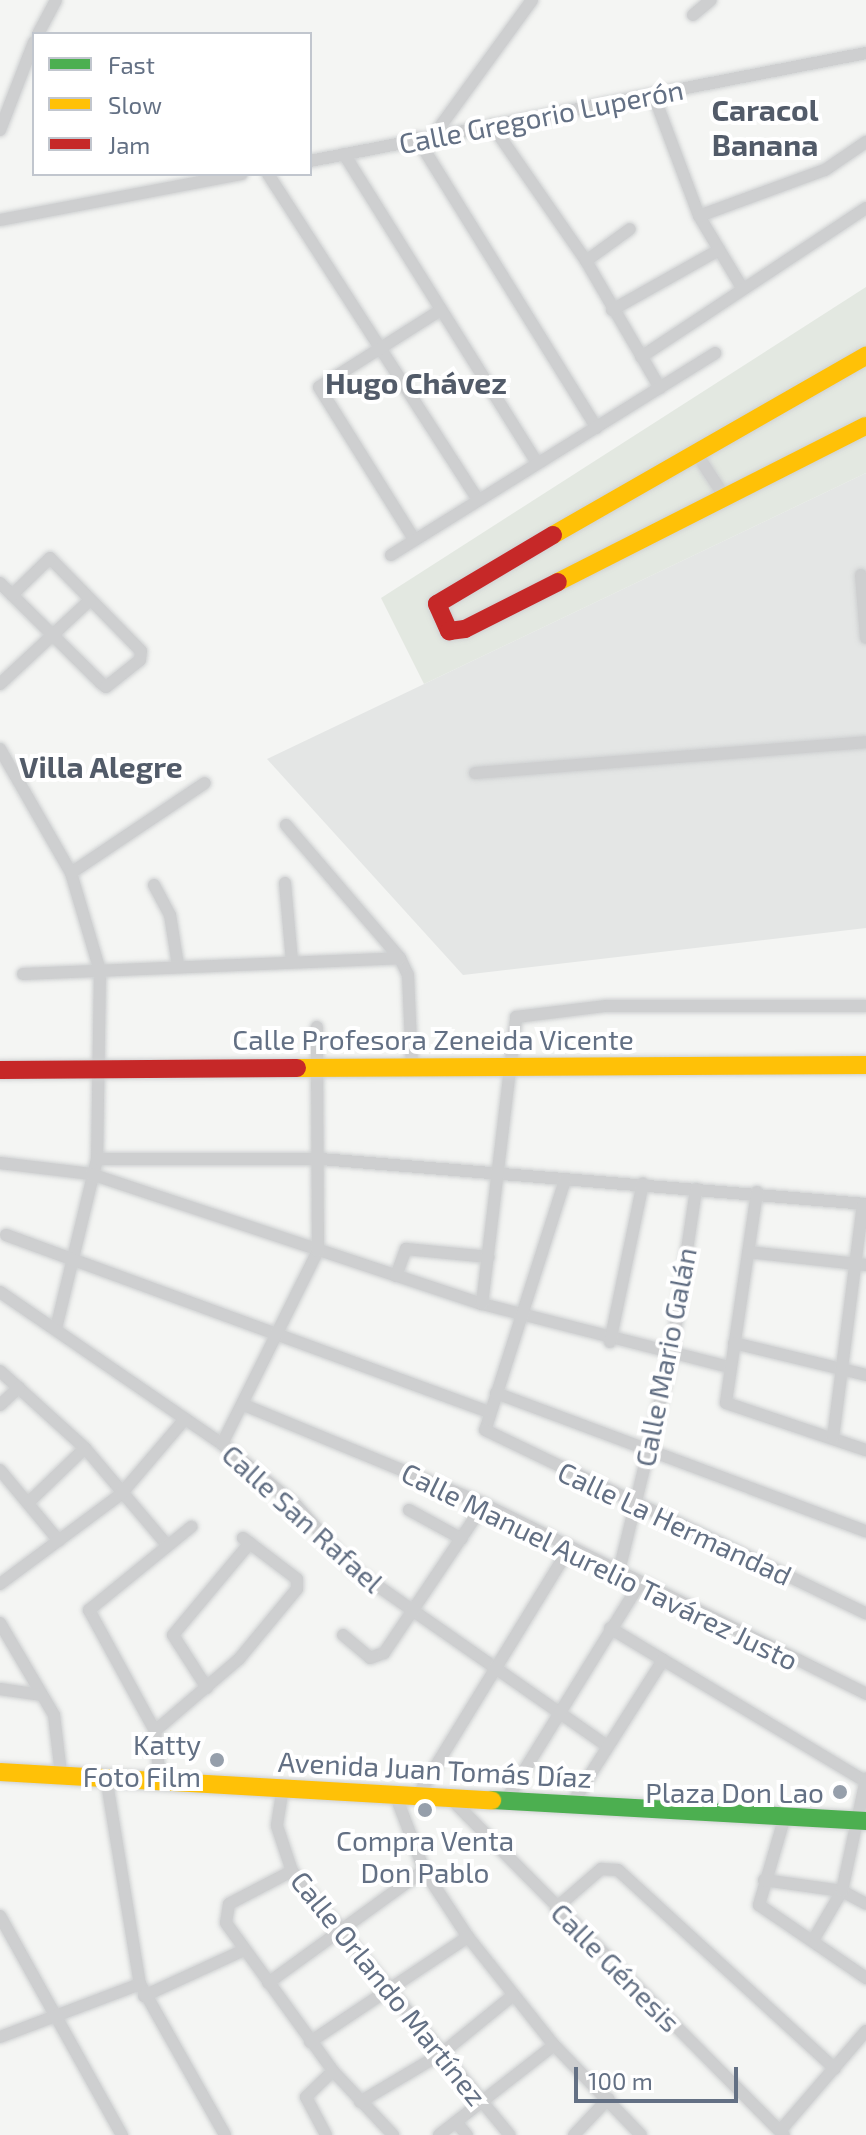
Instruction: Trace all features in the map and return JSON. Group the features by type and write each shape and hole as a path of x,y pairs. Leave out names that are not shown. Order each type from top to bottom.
{"street":[{"path":"39,32 56,0"},
{"path":"434,135 532,0"},
{"path":"693,15 711,0"},
{"path":"0,130 32,47"},
{"name":"Calle Gregorio Luperón","path":"312,161 417,138 865,56"},
{"path":"654,96 699,216 741,286"},
{"path":"492,125 586,261 660,388"},
{"path":"417,138 597,428"},
{"path":"699,216 825,170 866,142"},
{"path":"344,154 537,463"},
{"path":"0,220 231,176"},
{"path":"269,176 476,497"},
{"path":"641,357 741,286 866,208"},
{"path":"586,261 630,229"},
{"path":"612,310 719,250"},
{"path":"414,539 319,389 379,347 441,310"},
{"path":"391,555 476,497 597,428 715,353"},
{"path":"866,356 698,456 447,595 437,604 441,619 449,631 465,629 866,426"},
{"path":"698,456 726,499"},
{"path":"0,583 12,595 52,635 106,687 142,656 50,558 12,595"},
{"path":"861,575 866,638"},
{"path":"0,684 90,600"},
{"path":"475,773 866,742"},
{"path":"2,755 71,873 100,971 97,1159 56,1328"},
{"path":"71,873 205,783"},
{"path":"286,825 400,958 408,975 412,1066"},
{"path":"285,883 292,962"},
{"path":"154,885 170,915 178,965"},
{"path":"23,974 178,965 400,958"},
{"path":"482,1304 500,1174 508,1067 516,1017 525,1013 866,1006"},
{"path":"222,1444 318,1251 321,1159 317,1027"},
{"name":"Calle Profesora Zeneida Vicente","path":"0,1070 866,1065"},
{"path":"97,1159 321,1159 565,1180 757,1192 864,1204 863,1264 842,1369 833,1438"},
{"path":"0,1163 91,1174 482,1304 610,1342 730,1367"},
{"path":"6,1235 278,1332 486,1411 496,1393 525,1316 565,1180"},
{"path":"610,1342 643,1183"},
{"name":"Calle Mario Galán","path":"619,1571 671,1357 696,1189"},
{"path":"757,1192 726,1403 866,1450"},
{"path":"396,1276 406,1249 489,1257"},
{"path":"748,1252 863,1264"},
{"name":"Calle San Rafael","path":"0,1292 222,1444 296,1505 352,1568 606,1745"},
{"path":"734,1343 866,1375"},
{"path":"0,1371 85,1448 167,1545"},
{"path":"0,1405 19,1387"},
{"path":"496,1393 647,1452 866,1531"},
{"name":"Calle Manuel Aurelio Tavárez Justo","path":"244,1405 484,1504 866,1694"},
{"name":"Calle La Hermandad","path":"486,1411 485,1430 866,1613"},
{"path":"0,1584 121,1494 185,1419"},
{"path":"30,1501 85,1448"},
{"path":"0,1470 30,1501 59,1541"},
{"path":"343,1635 377,1658 413,1612 484,1504"},
{"path":"409,1510 462,1539"},
{"path":"160,1780 155,1731 89,1610 191,1527"},
{"path":"155,1731 207,1688 297,1589 297,1579 246,1540 173,1635 207,1688"},
{"path":"418,1795 492,1667 570,1547"},
{"path":"506,1800 640,1583"},
{"path":"0,1623 54,1715 61,1774"},
{"path":"610,1628 866,1780 864,1821 842,1891 815,1937"},
{"path":"571,1805 606,1745 663,1660"},
{"path":"0,1689 41,1695"},
{"name":"Avenida Juan Tomás Díaz","path":"0,1772 864,1821"},
{"path":"106,1777 142,1990 225,2135"},
{"name":"Calle Orlando Martínez","path":"283,1787 277,1826 292,1871 389,1993 510,2135"},
{"path":"395,1794 424,1870 468,1937 554,2045 641,2135"},
{"name":"Calle Génesis","path":"449,1797 782,2133"},
{"path":"785,1816 764,1880 761,1908 815,1937 866,1978"},
{"path":"556,1908 601,1869 618,1870 835,2069"},
{"path":"268,1983 424,1870"},
{"path":"292,1871 229,1904 226,1914 242,1951 310,2042 360,2102 393,2135"},
{"path":"764,1880 842,1891 866,1904"},
{"path":"0,1916 122,2135"},
{"path":"310,2042 389,1993 468,1937"},
{"path":"0,2037 54,2012 142,1990 242,1951"},
{"path":"360,2102 441,2054 512,1996"},
{"path":"782,2133 866,2031"},
{"path":"439,2135 554,2045"},
{"path":"326,2135 306,2097 333,2071"},
{"path":"574,2135 608,2099"},
{"path":"456,2122 467,2135"}],"shaded area":[{"path":"866,287 866,473 424,684 381,598"},
{"path":"866,473 866,928 463,975 267,759"}],"traffic: fast":[{"path":"492,1800 866,1821"}],"traffic: slow":[{"path":"553,535 866,356"},
{"path":"558,582 866,426"},
{"path":"297,1068 866,1065"},
{"path":"0,1772 492,1800"}],"traffic: jam":[{"path":"553,535 437,604 449,631 465,629 558,582"},
{"path":"0,1070 297,1068"}],"place":[{"name":"Katty Foto Film","path":"217,1760"},
{"name":"Plaza Don Lao","path":"840,1792"},
{"name":"Compra Venta Don Pablo","path":"425,1810"}],"district":[{"name":"Caracol Banana","path":"765,126"},
{"name":"Hugo Chávez","path":"416,382"},
{"name":"Villa Alegre","path":"101,766"}]}
